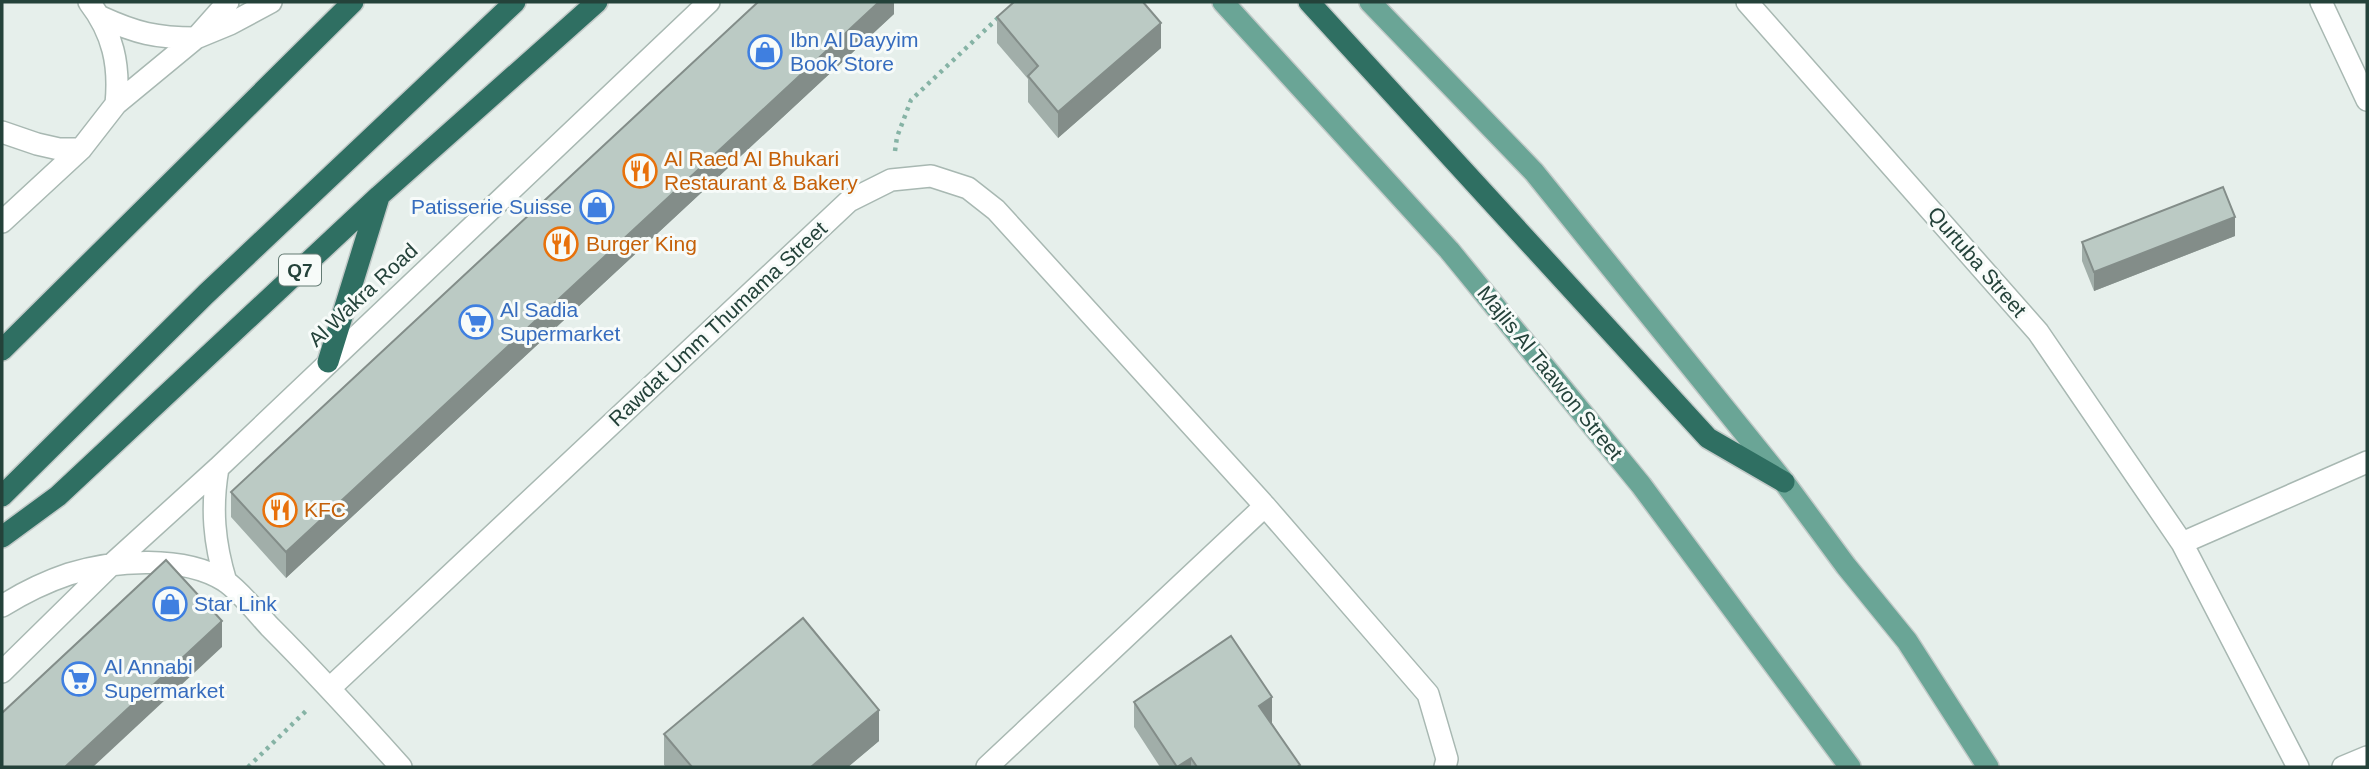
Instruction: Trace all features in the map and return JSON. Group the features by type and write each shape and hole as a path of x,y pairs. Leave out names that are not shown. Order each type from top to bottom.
{"highway":[{"path":"2,350 353,2"},
{"path":"2,496 206,294 515,2"},
{"name":"Q7","path":"2,537 58,496 379,196 597,2"},
{"path":"1309,2 1708,438 1784,482"},
{"path":"328,362 379,196"}],"main road":[{"name":"Majlis Al Taawon Street","path":"1223,2 1458,261 1641,485 1849,767"},
{"path":"1370,2 1534,172 1784,482 1906,641 1988,767"}],"street":[{"path":"2,222 81,149 116,104 196,38 228,2"},
{"path":"95,9 131,31 163,38 196,38 271,2"},
{"name":"Al Wakra Road","path":"2,672 110,566 218,468 709,2"},
{"name":"Qurtuba Street","path":"1746,2 2038,332 2182,543 2298,767"},
{"path":"2321,2 2367,100"},
{"path":"95,9 110,38 116,60 116,104"},
{"path":"2,132 59,149 81,149"},
{"name":"Rawdat Umm Thumama Street","path":"330,688 849,201 891,180 931,176 968,188 996,210 1265,506 1428,694 1447,759 1445,767"},
{"path":"2182,543 2367,462"},
{"path":"218,468 213,496 213,525 217,554 226,582"},
{"path":"987,767 1265,506"},
{"path":"2,606 33,588 70,573 110,566 168,563 198,569 226,582 330,688 401,767"},
{"path":"2343,767 2367,757"}],"path":[{"path":"891,180 897,137 911,100 1006,11"},
{"path":"248,767 330,688"}],"building":[{"path":"758,2 879,2 286,552 231,492"},
{"path":"1014,2 1143,2 1161,23 1058,112 1028,76 1038,66 997,17"},
{"path":"2223,187 2235,217 2094,272 2082,242"},
{"path":"166,560 222,621 65,767 2,767 2,713"},
{"path":"803,618 879,710 811,767 692,767 664,734"},
{"path":"1231,636 1272,697 1259,706 1300,765 1297,767 1197,767 1191,758 1177,767 1134,702"}],"place":[{"name":"Ibn Al Dayyim Book Store","path":"765,52"},
{"name":"Al Raed Al Bhukari Restaurant & Bakery","path":"640,171"},
{"name":"Patisserie Suisse","path":"597,207"},
{"name":"Burger King","path":"561,244"},
{"name":"Al Sadia Supermarket","path":"476,322"},
{"name":"KFC","path":"280,510"},
{"name":"Star Link","path":"170,604"},
{"name":"Al Annabi Supermarket","path":"79,679"}]}
